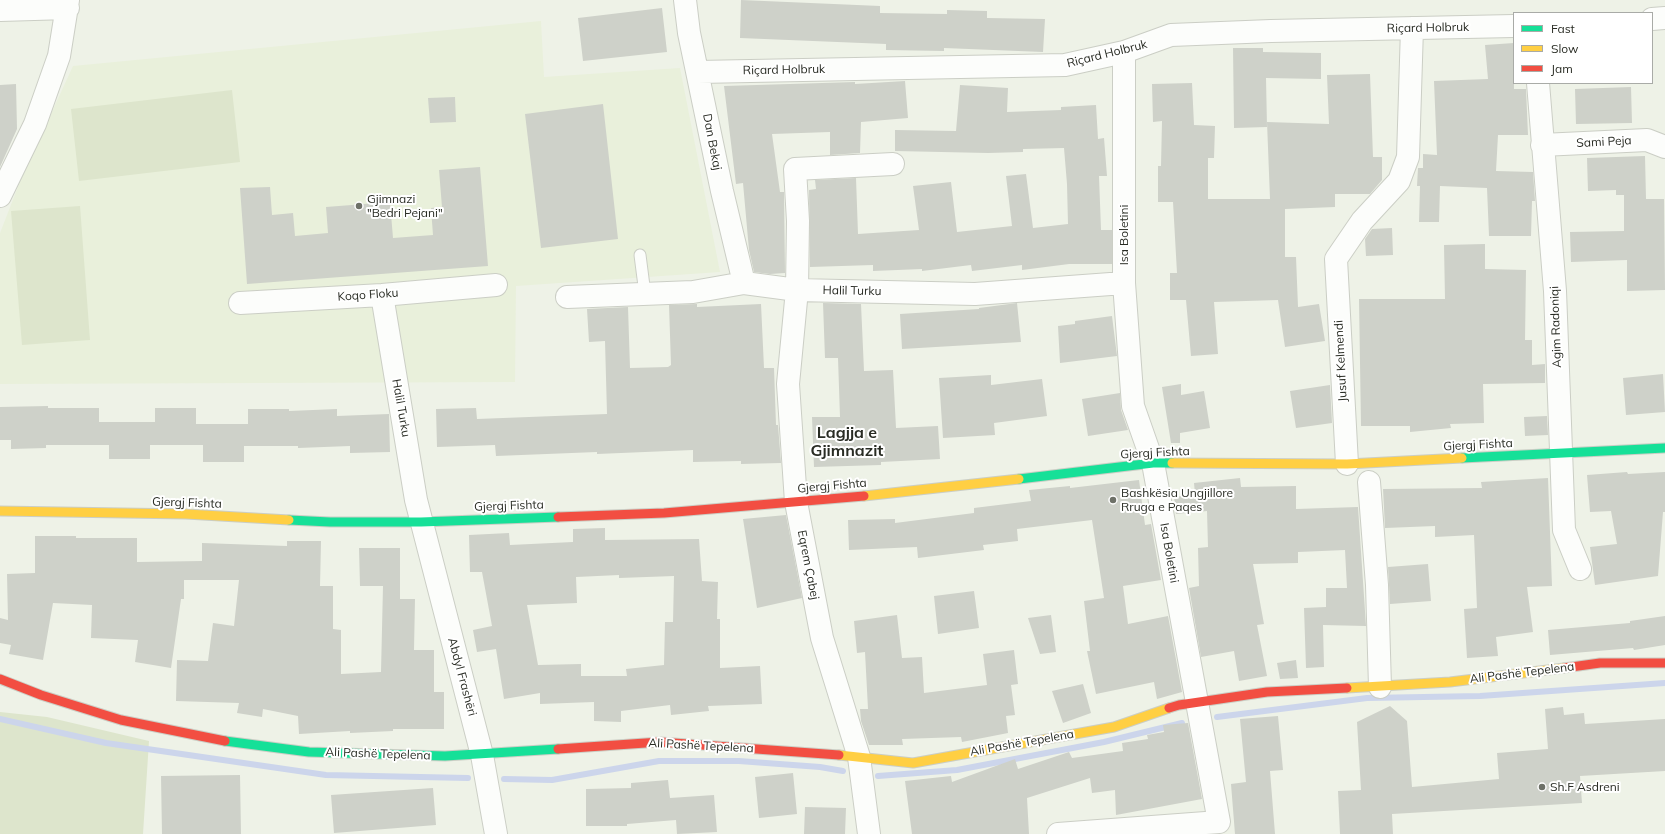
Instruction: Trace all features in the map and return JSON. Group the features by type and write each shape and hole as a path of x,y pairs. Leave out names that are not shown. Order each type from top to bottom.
{"street":[{"name":"Dan Bekaj","path":"685,0 689,33 722,191 744,283"},
{"path":"0,10 68,4 59,56 35,124 0,196"},
{"path":"1653,19 1665,18"},
{"name":"Riçard Holbruk","path":"698,72 1065,65 1124,52 1171,35 1513,26"},
{"name":"Jusuf Kelmendi","path":"1347,464 1336,259 1362,221 1399,181 1408,157 1412,28"},
{"name":"Isa Boletini","path":"1058,834 1220,828 1153,463 1133,406 1124,283 1124,52"},
{"name":"Agim Radoniqi","path":"1538,84 1555,291 1564,530 1580,569"},
{"name":"Sami Peja","path":"1542,145 1647,140 1665,147"},
{"path":"797,290 798,221 795,169 893,164"},
{"name":"Halil Turku","path":"567,297 693,292 744,283 797,290 975,294 1124,283"},
{"name":"Koqo Floku","path":"240,303 382,295 496,285"},
{"name":"Eqrem Çabej","path":"797,290 788,384 796,502 822,638 859,757 869,834"},
{"name":"Halil Turku","path":"382,295 421,522"},
{"name":"Gjergj Fishta","path":"0,511 186,514 330,522 421,522 664,513 928,490 1153,463 1347,464 1561,452 1665,448"},
{"path":"1370,482 1380,687"},
{"name":"Abdyl Frashëri","path":"421,522 482,755 496,834"},
{"name":"Ali Pashë Tepelena","path":"0,679 41,695 121,720 216,740 309,752 445,756 482,755 660,742 859,757 913,763 1114,727 1179,705 1267,692 1380,687 1525,674 1600,663 1665,663"}],"lane":[{"path":"640,255 645,294"}],"shaded area":[{"name":"Gjimnazi \"Bedri Pejani\"","path":"541,21 544,77 680,68 720,272 516,286 515,382 0,384 0,233 21,179 73,66"},
{"path":"232,90 240,162 79,181 71,109"},
{"path":"80,206 90,340 22,345 11,211"},
{"path":"0,712 47,717 149,741 143,834 0,834"}],"building":[{"path":"741,0 880,6 880,13 947,14 947,10 987,11 987,18 1045,19 1043,52 944,48 944,51 886,50 886,44 740,38"},
{"path":"662,8 667,52 583,61 578,18"},
{"path":"1513,43 1514,89 1526,89 1528,135 1498,135 1496,171 1533,172 1535,201 1532,201 1531,236 1489,236 1487,188 1440,186 1439,222 1419,222 1420,186 1417,186 1418,168 1423,168 1423,154 1437,155 1434,81 1488,79 1485,45"},
{"path":"1233,48 1263,48 1263,52 1321,53 1321,79 1266,78 1267,127 1234,128"},
{"path":"1370,74 1373,157 1382,157 1382,180 1370,194 1335,194 1335,207 1285,209 1285,257 1296,257 1298,307 1319,304 1325,341 1285,347 1278,300 1214,302 1218,354 1191,356 1186,300 1170,300 1170,273 1177,273 1173,202 1158,202 1158,166 1161,166 1162,121 1153,122 1152,84 1192,83 1194,125 1215,126 1214,158 1208,158 1208,199 1270,199 1267,122 1329,124 1327,75"},
{"path":"905,81 908,118 861,122 860,153 830,155 830,132 772,134 780,192 784,192 785,273 770,274 754,272 749,250 743,183 736,184 724,86 855,82 855,84"},
{"path":"16,84 17,129 0,167 0,85"},
{"path":"960,85 1008,88 1007,112 1061,110 1061,107 1096,105 1098,139 1104,138 1107,176 1099,176 1101,230 1112,230 1112,264 1069,264 1022,270 1022,265 972,271 971,265 922,271 922,269 873,271 873,265 810,267 809,190 816,189 815,180 856,178 858,234 919,230 913,186 951,182 957,232 1012,226 1006,176 1026,174 1033,228 1068,224 1064,148 1023,149 1023,152 988,153 895,151 895,130 956,131"},
{"path":"1631,87 1632,123 1576,124 1575,89"},
{"path":"455,97 456,122 430,123 428,98"},
{"path":"603,104 618,239 541,248 525,114"},
{"path":"1645,156 1646,199 1664,199 1665,290 1627,291 1627,260 1571,262 1570,232 1624,231 1624,195 1616,195 1616,190 1588,191 1587,158"},
{"path":"480,167 488,266 247,284 240,188 270,187 272,215 293,213 295,236 328,233 326,207 390,202 393,238 433,235 431,208 442,207 439,170"},
{"path":"1392,228 1393,255 1366,256 1365,239 1372,229"},
{"path":"1485,244 1485,269 1526,270 1525,340 1532,340 1532,365 1545,364 1545,383 1483,384 1484,423 1450,424 1451,428 1410,432 1410,426 1361,426 1359,299 1445,299 1444,245"},
{"path":"823,303 861,304 864,371 893,370 896,428 938,426 940,459 881,462 881,465 814,467 812,417 840,417 838,358 825,358"},
{"path":"1017,303 1021,342 902,349 900,314 979,309"},
{"path":"697,304 697,307 761,304 764,368 774,368 776,425 778,425 781,463 741,464 741,461 693,462 693,450 496,456 495,445 437,447 436,409 476,408 477,419 607,414 605,341 589,342 587,309 628,307 630,368 668,367 671,365 669,305"},
{"path":"1112,316 1117,356 1060,363 1058,326 1075,324 1075,321"},
{"path":"1663,374 1665,412 1626,415 1623,378"},
{"path":"991,375 991,385 1042,379 1047,416 994,423 995,435 943,438 939,378"},
{"path":"1181,384 1181,395 1204,391 1210,428 1180,433 1180,443 1171,443 1162,387"},
{"path":"1330,385 1332,423 1296,428 1290,391"},
{"path":"1120,393 1121,410 1128,430 1088,436 1082,399"},
{"path":"48,406 48,408 99,408 99,422 155,422 155,408 196,408 196,424 248,424 248,409 289,409 289,411 337,409 337,416 389,414 390,452 350,453 350,446 298,448 298,446 244,446 244,462 203,462 203,445 150,445 150,459 109,459 109,445 46,445 46,448 11,449 11,440 0,440 0,407"},
{"path":"1547,416 1548,435 1525,436 1524,417"},
{"path":"1627,472 1628,474 1665,472 1665,512 1663,512 1658,576 1595,585 1590,547 1617,544 1611,511 1590,512 1587,475"},
{"path":"1240,478 1241,487 1296,486 1296,509 1358,507 1366,626 1323,625 1324,667 1306,668 1304,608 1326,607 1326,588 1347,588 1345,550 1298,552 1298,563 1253,564 1264,624 1257,625 1267,676 1239,681 1234,651 1201,657 1189,588 1199,586 1198,548 1208,547 1207,511 1176,514 1174,497 1195,494 1194,483"},
{"path":"1548,478 1552,586 1527,587 1533,632 1496,637 1498,656 1467,658 1464,609 1477,608 1474,535 1435,537 1435,526 1385,528 1383,489 1482,488 1481,482"},
{"path":"1139,480 1145,525 1151,524 1161,580 1123,586 1128,624 1168,616 1182,692 1157,699 1154,682 1096,694 1087,651 1090,651 1084,601 1104,598 1092,520 1017,529 1018,541 983,545 984,550 918,558 917,547 849,550 848,520 895,519 895,523 974,513 974,508 1031,501 1029,490 1070,486 1070,488"},
{"path":"786,515 802,598 757,608 743,519"},
{"path":"605,528 605,540 699,539 702,581 718,582 717,619 720,619 720,668 760,666 762,704 708,706 709,711 671,715 670,705 621,711 621,722 594,721 594,702 540,704 540,693 504,699 496,649 477,652 473,630 492,626 482,572 470,572 469,535 509,533 510,545 573,542 573,529","holes":["619,575 619,578 674,576 673,622 665,622 664,665 626,669 627,676 581,676 581,664 538,665 527,605 577,603 576,577"]},
{"path":"35,536 137,538 137,562 202,561 202,543 287,546 287,541 321,541 320,586 333,586 333,629 341,630 341,674 381,672 383,586 360,586 359,548 400,548 400,599 415,599 414,650 434,650 434,692 444,692 444,729 393,729 393,731 350,733 350,731 299,734 298,716 263,709 262,717 237,713 239,703 176,701 177,660 208,661 213,623 234,626 239,580 184,580 184,599 181,599 171,668 135,662 138,640 91,638 92,605 53,603 43,660 9,654 11,645 0,643 0,618 8,620 7,574 35,573"},
{"path":"1428,564 1431,601 1390,604 1388,567"},
{"path":"974,591 979,628 938,634 934,596"},
{"path":"897,615 902,658 922,657 924,693 987,685 983,654 1014,650 1018,684 1011,685 1015,715 1006,716 1008,733 962,742 961,737 902,739 903,745 869,745 861,721 860,709 868,709 865,652 857,653 854,621"},
{"path":"1051,615 1056,652 1040,654 1028,618"},
{"path":"1665,616 1665,645 1634,650 1633,648 1550,655 1548,630 1630,623 1630,621"},
{"path":"1296,660 1298,678 1280,679 1277,663"},
{"path":"1083,684 1091,713 1063,723 1052,691"},
{"path":"1390,706 1407,721 1412,787 1499,779 1497,753 1548,749 1545,709 1563,707 1564,715 1584,713 1585,724 1665,719 1665,771 1580,776 1582,803 1392,814 1393,834 1340,834 1338,791 1361,790 1357,722"},
{"path":"1278,716 1283,770 1270,771 1275,834 1235,834 1231,784 1246,782 1240,719"},
{"path":"1188,723 1202,799 1116,815 1115,790 1092,793 1090,778 1027,798 1029,834 912,834 905,781 951,776 952,782 1015,759 1018,769 1069,752 1072,758 1123,751 1122,743 1148,739 1147,735 1164,732 1163,725"},
{"path":"793,773 797,814 759,818 755,777"},
{"path":"240,775 241,834 162,834 161,776"},
{"path":"668,780 670,798 714,795 717,832 677,834 676,820 627,824 627,826 586,826 586,789 631,788 631,783"},
{"path":"433,788 436,825 334,833 331,795"},
{"path":"805,807 846,808 845,834 804,834"}],"waterway":[{"path":"1217,717 1367,698 1480,696 1665,683"},
{"path":"0,719 106,743 326,775 468,778"},
{"path":"878,776 957,770 1104,742 1182,723"},
{"path":"504,779 552,780 659,761 739,761 820,767 843,771"}],"traffic: fast":[{"path":"1462,458 1665,448"},
{"path":"1019,479 1153,463 1172,463"},
{"path":"289,520 330,522 421,522 558,517"},
{"path":"225,741 309,752 445,756 558,749"}],"traffic: slow":[{"path":"1172,463 1347,464 1462,458"},
{"path":"864,496 1019,479"},
{"path":"0,511 186,514 289,520"},
{"path":"1347,688 1450,682 1564,668"},
{"path":"839,755 913,763 1114,727 1169,708"}],"traffic: jam":[{"path":"558,517 664,513 864,496"},
{"path":"1564,668 1600,663 1665,663"},
{"path":"0,679 41,695 121,720 225,741"},
{"path":"1169,708 1179,705 1267,692 1347,688"},
{"path":"558,749 660,742 839,755"}],"place":[{"name":"Gjimnazi \"Bedri Pejani\"","path":"359,206"},
{"name":"Bashkësia Ungjillore Rruga e Paqes","path":"1113,500"},
{"name":"Sh.F Asdreni","path":"1542,787"}],"district":[{"name":"Lagjja e Gjimnazit","path":"847,442"}]}
